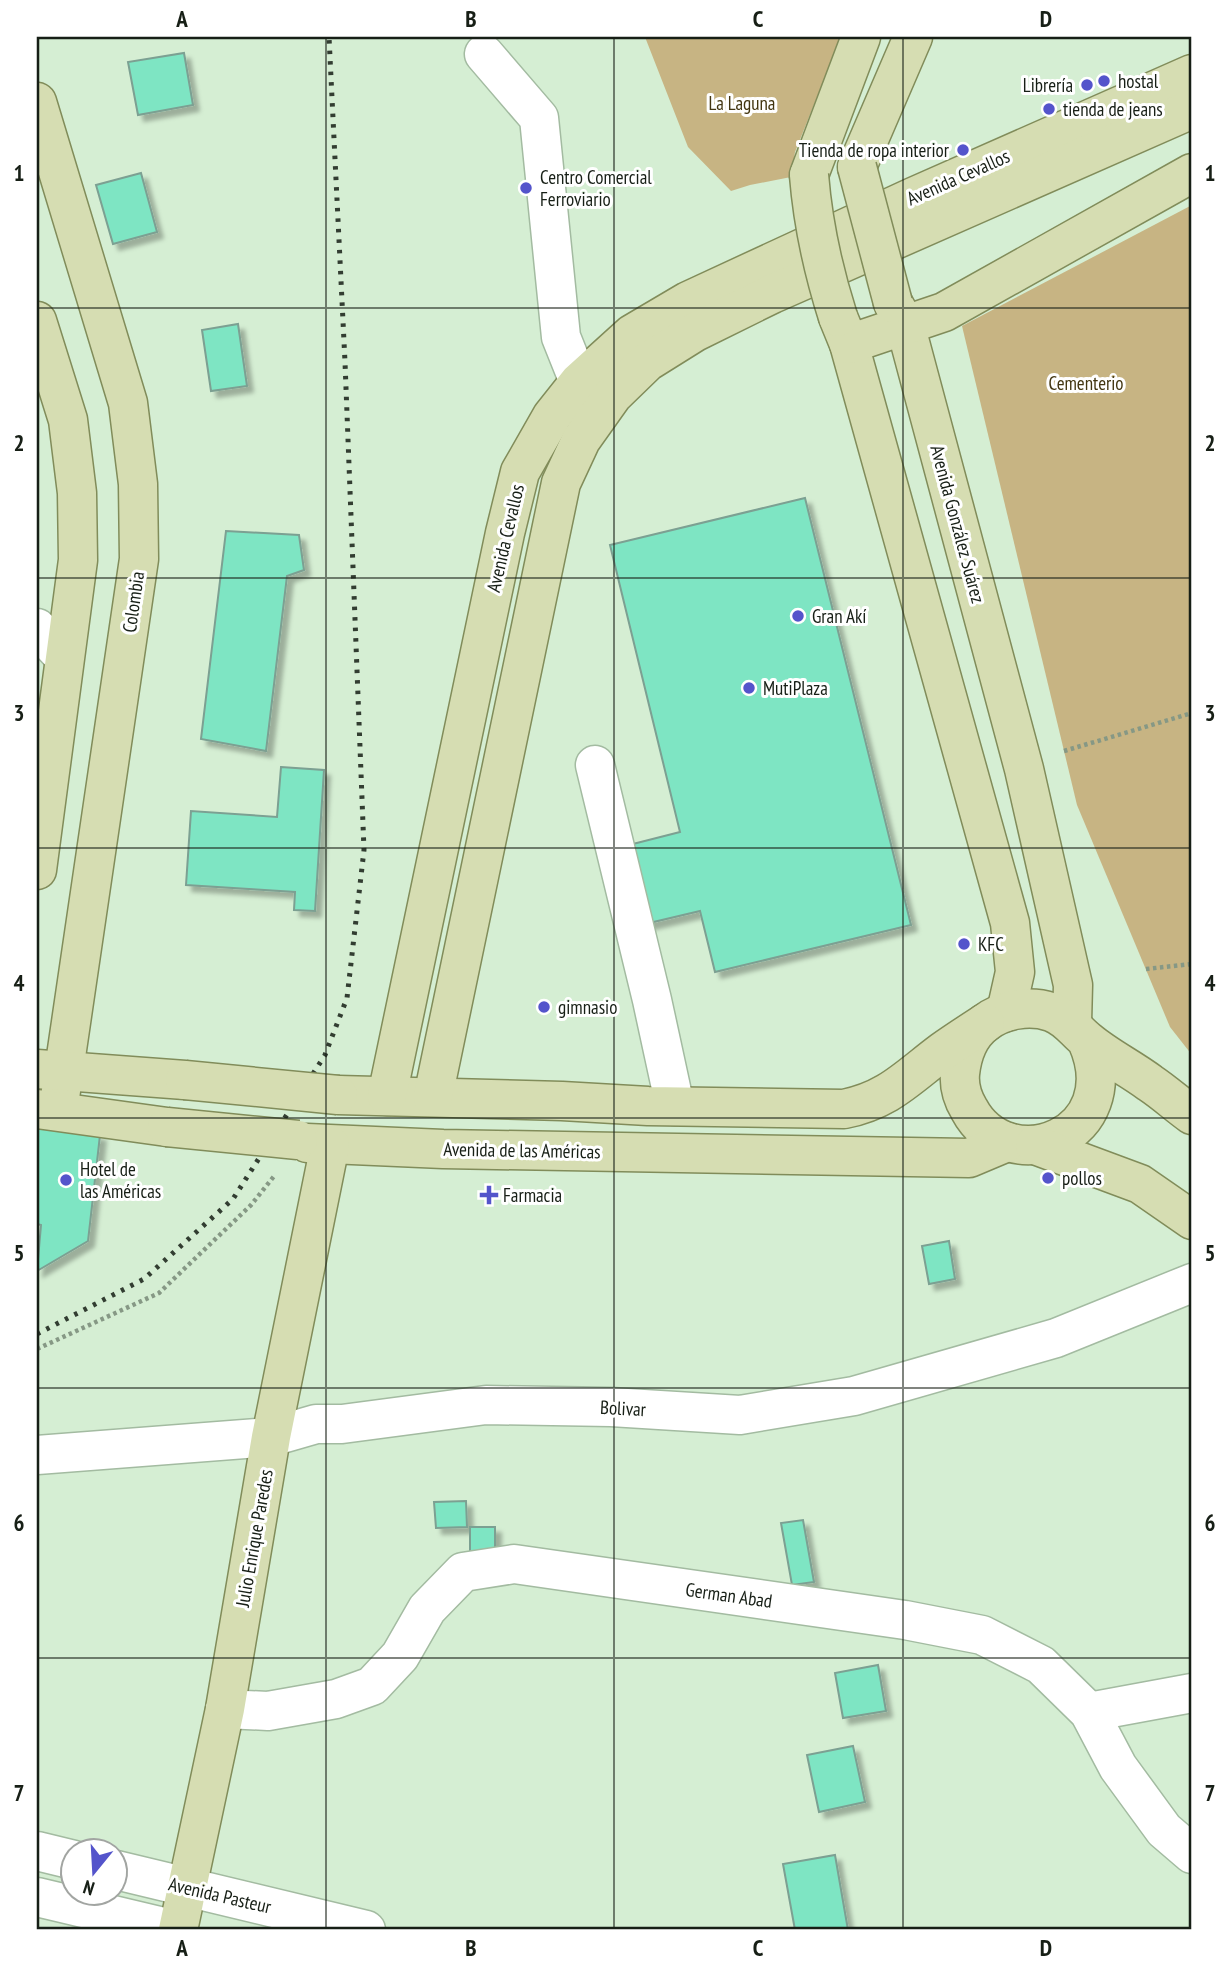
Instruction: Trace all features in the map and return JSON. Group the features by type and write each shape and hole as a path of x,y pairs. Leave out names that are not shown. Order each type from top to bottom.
{"main road":[{"path":"861,37 809,175 813,223 822,265 843,330 1010,923 1015,972 995,1017 971,1038 962,1057 959,1078 963,1099 973,1118 988,1132 1140,1184 1192,1220"},
{"name":"Avenida González Suárez","path":"913,37 857,167 1011,723 1073,985 1079,1032 1095,1059 1097,1079 1090,1107 1072,1130 1054,1140 1021,1143"},
{"name":"Avenida Cevallos","path":"387,1096 520,472 552,416 579,382 632,334 688,301 913,197 1192,74"},
{"name":"Colombia","path":"37,102 128,403 138,484 139,559 51,1070 48,1110"},
{"path":"832,109 877,120"},
{"name":"Avenida Cevallos","path":"433,1097 561,483 581,440 613,395 647,362 695,332 772,294 1192,109"},
{"path":"843,330 899,314 944,312 1192,173"},
{"path":"37,321 68,420 77,493 78,560 64,657 44,754 37,870"},
{"path":"485,630 528,638"},
{"path":"958,737 1011,723"},
{"path":"435,865 479,873"},
{"path":"51,1070 338,1095 675,1106 844,1108 865,1105 888,1095 945,1049 995,1017 1029,1008 1051,1012 1192,1115"},
{"name":"Avenida de las Américas","path":"48,1110 167,1127 314,1143 443,1149 970,1158 1021,1143"},
{"name":"Julio Enrique Paredes","path":"177,1930 225,1709 271,1437 314,1143"}],"street":[{"path":"484,54 540,118 561,337 579,382"},
{"path":"37,628 64,657"},
{"path":"596,765 675,1106"},
{"name":"Bolivar","path":"37,1455 271,1437 316,1424 342,1424 486,1405 611,1407 740,1415 854,1396 1056,1338 1192,1283"},
{"name":"German Abad","path":"225,1709 268,1711 336,1699 372,1686 400,1656 427,1609 463,1572 514,1564 905,1620 982,1635 1041,1665 1089,1712 1118,1767 1164,1830 1192,1854"},
{"path":"1089,1712 1192,1693"},
{"path":"37,1851 60,1857"},
{"name":"Avenida Pasteur","path":"130,1874 366,1930"},
{"path":"37,1897 177,1930"}],"path":[{"path":"1064,751 1192,713"},
{"path":"1146,969 1192,964"},
{"path":"37,1349 159,1293 251,1205 268,1182"}],"green space":[{"name":"La Laguna","path":"645,37 841,37 795,152 791,177 731,191 688,147"},
{"name":"Cementerio","path":"1192,205 1192,1055 1170,1027 1077,805 962,326"}],"building":[{"path":"184,53 193,105 138,115 128,62"},
{"path":"141,173 157,232 113,244 96,185"},
{"path":"238,324 247,386 211,391 202,330"},
{"name":"MutiPlaza","path":"805,498 911,925 715,972 700,911 645,924 625,846 680,832 610,545"},
{"path":"226,531 299,535 304,570 287,576 266,751 201,739"},
{"path":"281,767 324,770 315,911 294,910 295,892 186,885 191,811 277,817"},
{"name":"Hotel de las Américas","path":"37,1126 100,1135 88,1241 37,1271 41,1225 37,1224"},
{"path":"949,1241 955,1279 929,1284 922,1246"},
{"path":"466,1501 467,1527 436,1528 434,1502"},
{"path":"803,1520 814,1582 792,1585 781,1523"},
{"path":"470,1527 495,1527 495,1555 470,1555"},
{"path":"878,1665 886,1711 843,1718 835,1673"},
{"path":"853,1746 865,1802 819,1812 807,1755"},
{"path":"835,1855 848,1930 795,1930 783,1864"}],"railway":[{"path":"37,1334 144,1279 233,1199 325,1055 347,998 364,850 329,37"}],"place":[{"name":"hostal","path":"1104,81"},
{"name":"Librería","path":"1087,85"},
{"name":"tienda de jeans","path":"1049,109"},
{"name":"Tienda de ropa interior","path":"963,150"},
{"name":"Centro Comercial Ferroviario","path":"526,188"},
{"name":"Gran Akí","path":"798,616"},
{"name":"MutiPlaza","path":"749,688"},
{"name":"KFC","path":"964,944"},
{"name":"gimnasio","path":"544,1007"},
{"name":"pollos","path":"1048,1178"},
{"name":"Hotel de las Américas","path":"66,1180"},
{"name":"Farmacia","path":"489,1195"}]}
